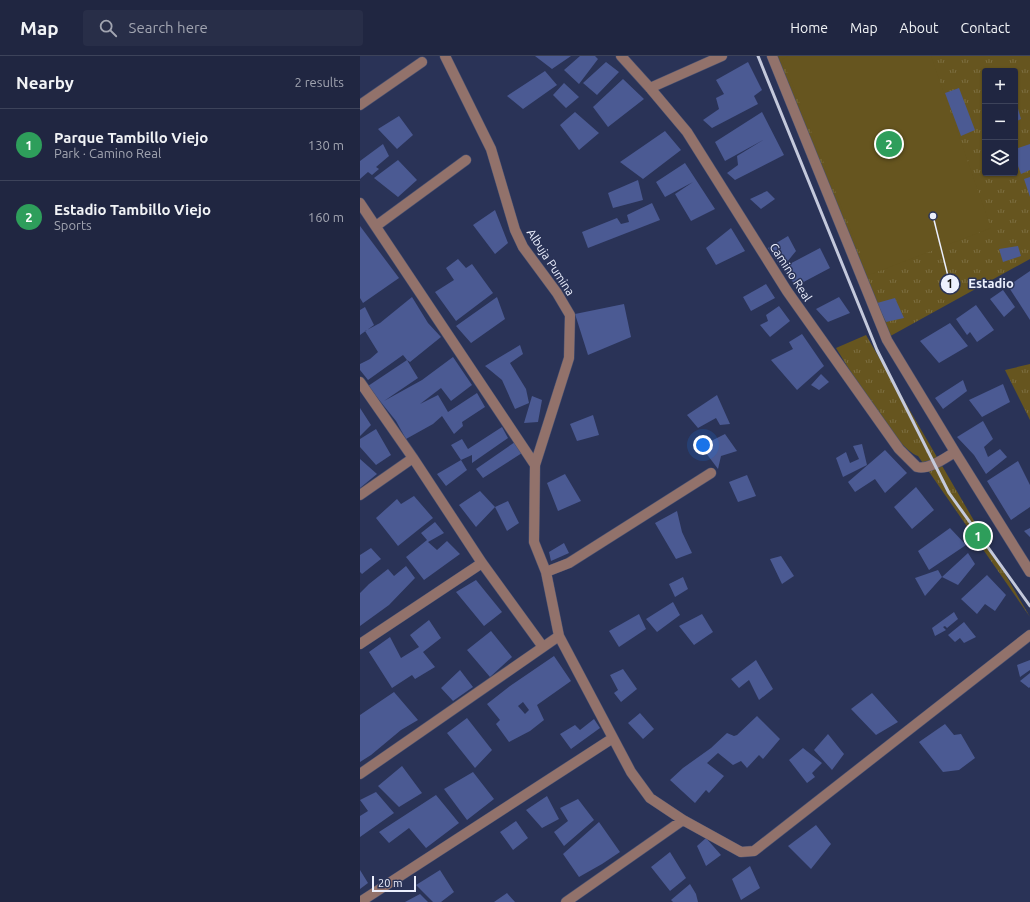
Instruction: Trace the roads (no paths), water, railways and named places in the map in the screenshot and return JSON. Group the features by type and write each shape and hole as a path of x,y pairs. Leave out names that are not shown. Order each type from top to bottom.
{"street":[{"name":"Albuja Pumina","path":"445,56 491,149 515,230 523,247 557,293 570,315 569,358 535,465 534,542 546,572 559,636 631,772 650,798 683,820 740,852 754,851 1030,635"},
{"name":"Camino Real","path":"621,56 687,132 786,291 900,449 917,467 921,468 934,464 955,452"},
{"path":"650,88 722,56"},
{"path":"772,56 887,340 1030,572"},
{"path":"360,105 422,62"},
{"path":"376,226 466,160"},
{"path":"360,203 535,465"},
{"path":"360,382 413,458 482,563 543,646"},
{"path":"360,495 413,458"},
{"path":"546,572 568,563 711,473"},
{"path":"360,644 482,563"},
{"path":"360,774 559,636"},
{"path":"360,902 613,738"},
{"path":"566,902 683,820"}],"railway":[{"path":"758,56 877,350 949,493 1030,606"}],"place":[{"name":"Estadio Tambillo Viejo","path":"889,144"},
{"name":"Estadio","path":"933,216"},
{"name":"Parque Tambillo Viejo","path":"978,536"}]}
